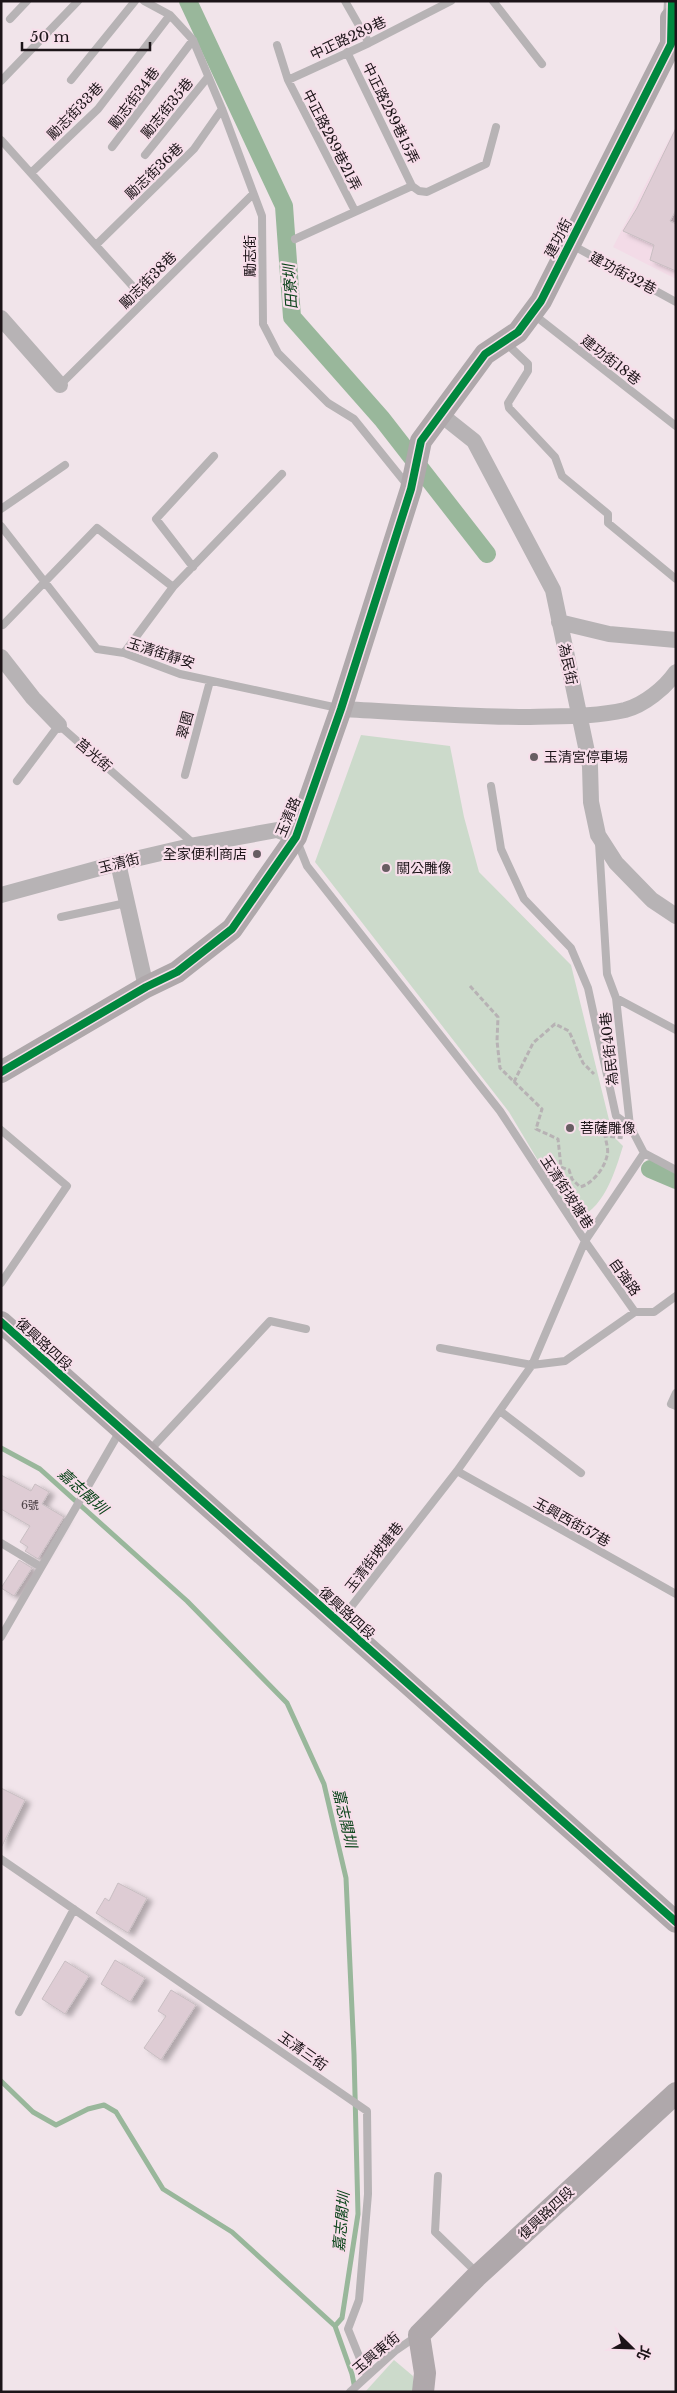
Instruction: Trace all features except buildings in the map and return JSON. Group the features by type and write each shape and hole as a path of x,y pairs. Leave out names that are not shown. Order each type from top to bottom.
{"street":[{"name":"建功街","path":"421,441 485,354 518,332 541,301 671,44 672,11"},
{"path":"1,318 60,385"},
{"name":"為民街","path":"440,414 474,441 553,590 590,766 591,802 598,834 616,863 626,874 652,900 676,916"},
{"name":"玉清路","path":"1,1072 146,987 177,972 232,929 296,836 340,709 411,489 421,441"},
{"path":"559,622 609,634 676,640"},
{"name":"莒光街","path":"1,657 33,698 59,725"},
{"path":"340,709 481,717 579,716 626,710 651,696 669,681 676,672"},
{"name":"玉清街","path":"1,895 118,863 194,845 277,830 296,836"},
{"path":"118,863 146,987"},
{"name":"復興路四段","path":"1,1322 676,1922"},
{"name":"復興路四段","path":"419,2335 476,2277 676,2093"},
{"path":"419,2335 425,2373 423,2392"}],"lane":[{"path":"10,19 27,1"},
{"path":"1,81 32,52 78,1"},
{"path":"71,80 135,1"},
{"name":"勵志街","path":"144,1 170,15 193,40 222,109 262,216 263,324 278,353 328,402 354,419 411,489"},
{"path":"345,1 369,43"},
{"name":"中正路289巷","path":"288,80 369,43 451,1"},
{"path":"493,1 542,64"},
{"name":"勵志街33巷","path":"31,173 98,109 170,15"},
{"name":"勵志街34巷","path":"112,147 193,40"},
{"path":"277,45 288,80"},
{"name":"中正路289巷15弄","path":"347,52 412,186 419,191 427,192 486,164 496,127"},
{"name":"勵志街35巷","path":"146,155 208,77"},
{"name":"中正路289巷21弄","path":"288,80 355,211"},
{"name":"勵志街36巷","path":"96,245 194,149 222,109"},
{"path":"1,140 145,300"},
{"name":"中正路289巷15弄","path":"295,239 412,186"},
{"name":"勵志街38巷","path":"60,385 253,194"},
{"name":"建功街32巷","path":"569,244 676,302"},
{"name":"建功街18巷","path":"532,313 676,426"},
{"path":"504,340 528,364 528,371 508,403 509,408 555,457 562,476 608,514 608,522 676,579"},
{"path":"193,567 156,519 214,456"},
{"path":"1,510 65,465"},
{"path":"124,653 173,587 282,474"},
{"name":"玉清街靜安","path":"1,526 97,649 124,653 180,674 340,709"},
{"path":"3,625 46,583 96,528 173,587"},
{"name":"翠園","path":"185,775 210,681"},
{"path":"18,781 59,725"},
{"name":"莒光街","path":"59,725 194,845"},
{"path":"491,786 500,848 524,899 571,948 588,988 616,1116 630,1126"},
{"name":"為民街40巷","path":"598,834 607,974 616,998 630,1126 644,1153"},
{"name":"玉清街坡塘巷","path":"296,836 307,866 500,1111 585,1241 532,1365 457,1471 339,1622"},
{"path":"62,918 126,903"},
{"path":"616,998 676,1030"},
{"path":"1,1130 67,1186 1,1283"},
{"path":"585,1241 644,1153 676,1170"},
{"name":"自強路","path":"585,1241 635,1312 654,1312 676,1296"},
{"path":"440,1348 532,1365 566,1361 635,1312"},
{"path":"147,1453 270,1321 306,1329"},
{"path":"676,1394 671,1404 676,1406"},
{"path":"500,1411 581,1473"},
{"path":"1,1637 121,1429"},
{"name":"玉興西街57巷","path":"457,1471 676,1594"},
{"path":"1,1544 41,1567"},
{"name":"玉清三街","path":"1,1859 367,2111 368,2194 359,2300 348,2330 368,2376"},
{"path":"19,2012 74,1909"},
{"path":"438,2176 435,2232 472,2268 476,2277"},
{"name":"玉興東街","path":"350,2392 395,2351 419,2335"}],"path":[{"path":"470,986 498,1017 497,1042 500,1068 542,1109 536,1129 558,1139 561,1167 569,1170 572,1179 580,1187 589,1184 602,1167 608,1154 605,1136 637,1139"},
{"path":"514,1082 533,1043 556,1024 569,1031 583,1064 594,1074"}],"shaded area":[{"path":"676,126 676,279 613,247"}],"green space":[{"path":"361,735 450,746 464,817 479,872 571,965 611,1128 614,1137 623,1146 612,1179 606,1190 592,1209 583,1215 573,1219 509,1112 315,862"},
{"path":"394,2360 413,2376 414,2392 365,2392"}],"waterway":[{"name":"田寮圳","path":"188,1 284,206 292,317 382,419 487,554"},
{"path":"650,1169 676,1180"},
{"name":"嘉志閣圳","path":"1,1448 40,1469 187,1601 287,1703 324,1784 346,1878 354,2054 358,2214 342,2318 335,2326"},
{"path":"1,2081 33,2112 56,2125 88,2109 104,2105 116,2112 163,2189 232,2232 335,2326 352,2374 355,2389"}],"cycle path":[{"path":"1,1072 146,987 177,972 232,929 296,837 341,709 411,489 421,441 485,354 518,332 541,301 671,44 672,1"},
{"path":"1,1322 676,1922"}],"place":[{"name":"玉清宮停車場","path":"534,757"},
{"name":"全家便利商店","path":"257,854"},
{"name":"關公雕像","path":"386,868"},
{"name":"菩薩雕像","path":"570,1128"}]}
